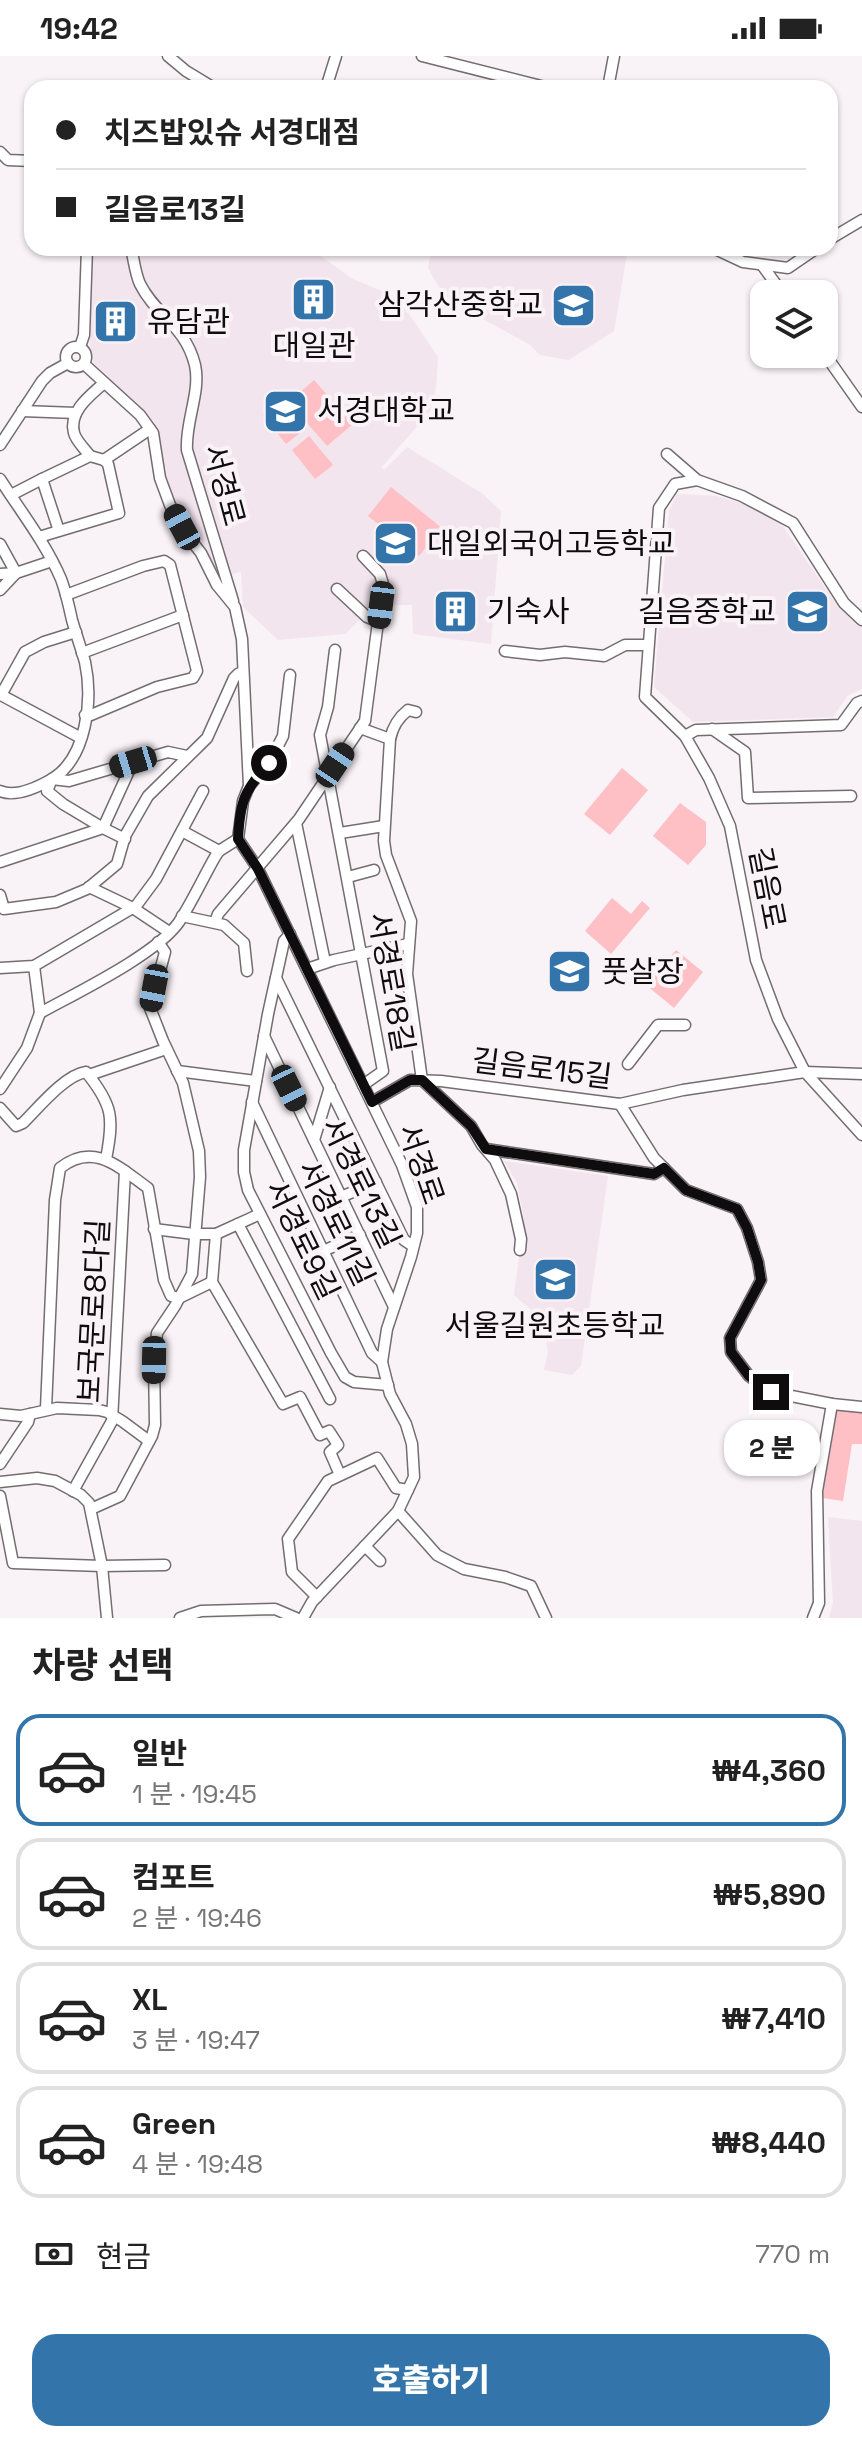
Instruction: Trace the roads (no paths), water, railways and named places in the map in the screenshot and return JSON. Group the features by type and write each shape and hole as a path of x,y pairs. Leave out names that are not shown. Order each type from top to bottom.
{"street":[{"path":"168,56 201,80"},
{"path":"328,80 336,56"},
{"path":"422,56 517,80"},
{"path":"610,80 614,56"},
{"path":"0,152 8,160 24,161"},
{"path":"838,234 862,220"},
{"path":"80,347 84,335 87,256"},
{"name":"서경로","path":"133,256 139,283 187,342 196,369 186,437 187,450 242,639 249,786"},
{"path":"730,256 743,262 788,268 805,256"},
{"path":"762,265 773,280"},
{"path":"68,363 66,356 69,349 80,347"},
{"path":"68,363 77,367 84,364 87,356 80,347"},
{"path":"0,445 47,376 68,363"},
{"path":"84,364 140,415 150,429 104,460"},
{"path":"835,368 862,407"},
{"path":"39,537 119,513 108,464 90,456 75,435 76,413 81,404 104,383"},
{"path":"22,411 76,413"},
{"name":"서경로","path":"150,429 160,478 170,505 201,553 217,585 235,607"},
{"path":"667,454 697,480 742,496 793,523 844,603 862,620"},
{"path":"11,495 90,456"},
{"path":"0,479 39,537 62,581 85,664 87,693 81,738 77,752 65,771 36,788 5,794 0,791"},
{"path":"42,479 59,531"},
{"name":"길음로","path":"697,480 675,484 659,508 645,697 685,736 709,778 730,826 756,960 778,1019 805,1072 862,1135"},
{"path":"0,544 16,573"},
{"path":"215,922 218,914 296,823 366,716 383,584 380,574 363,556"},
{"path":"0,574 16,573 52,561"},
{"path":"66,595 164,561 170,565 197,671 193,678 157,687 85,715"},
{"path":"0,590 16,573"},
{"path":"337,589 367,617 379,622"},
{"path":"82,653 183,615"},
{"path":"76,632 25,652 1,695 81,738"},
{"path":"505,651 604,656 625,645 648,645"},
{"name":"서경로18길","path":"335,650 328,707 320,735 383,1071 363,1085"},
{"path":"0,895 4,909 56,902 89,887 117,864 125,839 148,796 207,738 234,678 243,672"},
{"name":"서경로","path":"290,675 283,736 269,763 249,786 243,801 238,839 258,869 372,1102 402,1165 417,1207 417,1233 387,1329 382,1362 412,1444 414,1477 398,1511 317,1597 303,1618"},
{"path":"685,736 696,730 841,725 857,703 862,701"},
{"path":"416,712 408,710 392,727 384,826 386,855 411,921 407,974 422,1080 471,1126 495,1160 511,1194 521,1239 520,1250"},
{"path":"360,728 390,739"},
{"path":"712,729 745,752 748,798 851,796"},
{"path":"52,779 69,781 168,752 187,756"},
{"path":"0,862 103,828 133,762"},
{"path":"52,779 47,791 63,804 125,839"},
{"path":"0,968 34,966 133,908 156,879 203,791"},
{"path":"296,823 325,962"},
{"path":"340,833 384,826"},
{"path":"182,831 219,851"},
{"path":"40,1013 103,978 158,942 182,916 219,851 238,839"},
{"name":"서경로18길","path":"348,877 374,870"},
{"path":"89,887 133,908 169,932"},
{"path":"182,916 224,925 244,943 247,971"},
{"name":"서경로9길","path":"290,934 284,941 264,1036 244,1150 244,1172 248,1190 345,1377 354,1382 388,1385"},
{"path":"91,1509 120,1496 149,1441 155,1425 154,1360 157,1333 192,1274 200,1177 199,1151 183,1083 150,1008 165,952 158,942"},
{"path":"307,969 325,962 408,944"},
{"path":"1,1086 27,1048 40,1013 34,966"},
{"path":"276,978 404,1240 413,1246"},
{"path":"628,1064 658,1025 685,1025"},
{"name":"서경로13길","path":"264,1036 394,1307"},
{"path":"89,1075 166,1049"},
{"path":"177,1071 256,1081"},
{"path":"0,1108 16,1126 23,1123 63,1084 86,1072 98,1086 112,1118 106,1159"},
{"name":"길음로15길","path":"372,1102 410,1080 441,1081 620,1104 683,1090 805,1072 862,1074"},
{"path":"314,1140 330,1087"},
{"name":"서경로11길","path":"252,1102 372,1353 382,1362"},
{"path":"620,1104 654,1158 686,1190 737,1209 747,1228 761,1280 730,1338 731,1352 749,1376 771,1392 862,1407"},
{"path":"486,1149 654,1174 664,1168"},
{"path":"46,1409 55,1200 60,1168 69,1161 88,1156 106,1159 148,1188 164,1280 171,1296 179,1298 212,1282"},
{"name":"보국문로8다길","path":"73,1491 113,1415 125,1171"},
{"path":"341,1197 376,1182"},
{"path":"154,1229 216,1234 260,1214"},
{"path":"238,1224 330,1399"},
{"path":"216,1234 212,1282 283,1404 300,1397 320,1435 329,1431 338,1445 330,1452 340,1475"},
{"path":"323,1251 360,1235"},
{"path":"813,1618 819,1603 817,1491 832,1404"},
{"path":"0,1414 30,1414 46,1409 99,1410 113,1415 149,1441"},
{"path":"0,1464 28,1422 30,1414"},
{"path":"317,1597 292,1572 288,1539 328,1481 377,1458 396,1488 408,1490"},
{"path":"0,1482 37,1478 55,1481 89,1503 102,1566 107,1618"},
{"path":"0,1496 13,1563 165,1565"},
{"path":"398,1511 437,1555 464,1569 531,1586 546,1618"},
{"path":"365,1546 380,1561"},
{"path":"180,1618 201,1611 275,1609 296,1618"}],"place":[{"name":"대일관","path":"314,300"},
{"name":"삼각산중학교","path":"574,305"},
{"name":"유담관","path":"116,322"},
{"name":"서경대학교","path":"286,411"},
{"name":"대일외국어고등학교","path":"396,544"},
{"name":"기숙사","path":"456,612"},
{"name":"길음중학교","path":"807,612"},
{"name":"풋살장","path":"570,972"},
{"name":"서울길원초등학교","path":"555,1280"}]}
